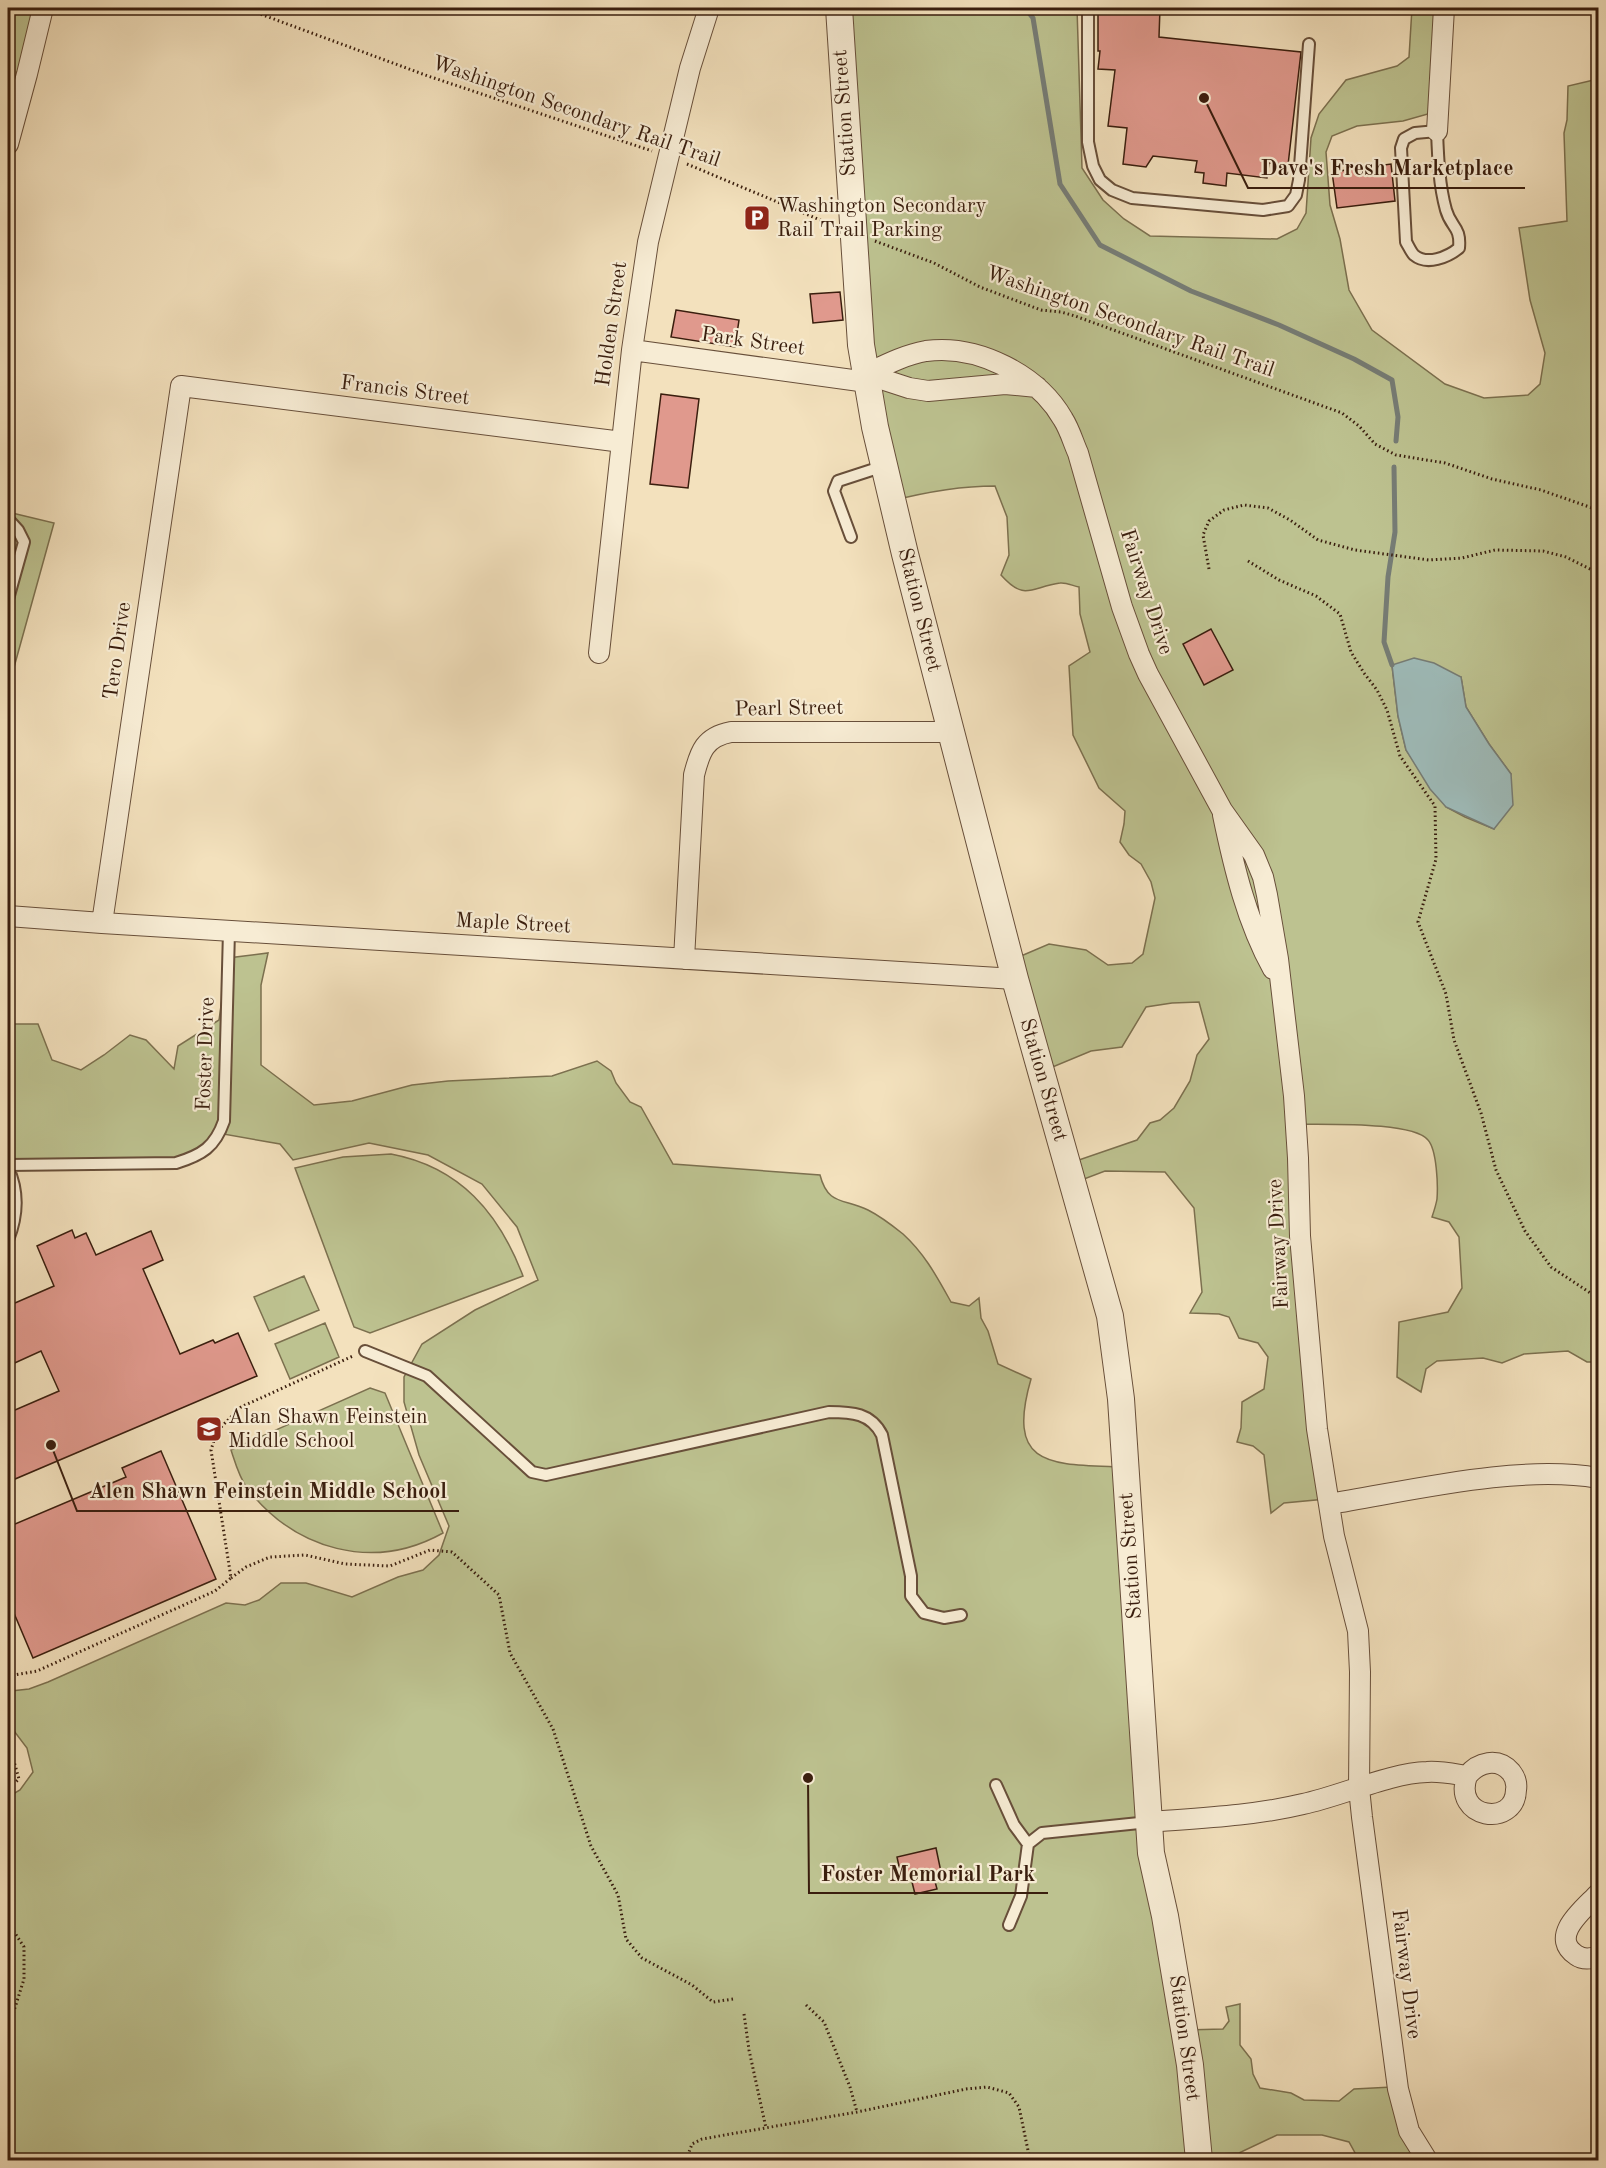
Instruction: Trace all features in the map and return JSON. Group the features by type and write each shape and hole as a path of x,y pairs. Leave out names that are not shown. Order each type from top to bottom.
{"street":[{"path":"8,144 43,8"},
{"name":"Holden Street","path":"599,653 632,350 648,242 690,68 708,8"},
{"name":"Station Street","path":"839,8 861,345 884,466 950,732 1015,979 1110,1316 1121,1399 1151,1853 1165,1916 1190,2065 1199,2160"},
{"path":"1437,131 1444,8"},
{"name":"Park Street","path":"632,350 867,378"},
{"name":"Fairway Drive","path":"867,378 911,354 958,352 989,360 1023,376 1056,408 1071,435 1122,607 1148,674 1222,810 1233,864 1245,904 1279,982 1294,1096 1300,1236 1317,1429 1334,1536 1358,1631 1359,1788 1377,1936 1398,2089 1408,2131 1427,2160"},
{"path":"867,378 928,391 1005,384 1036,387"},
{"name":"Francis Street","path":"181,386 622,442"},
{"name":"Tero Drive","path":"102,923 181,386"},
{"name":"Pearl Street","path":"684,959 694,774 701,752 708,742 731,732 950,732"},
{"name":"Maple Street","path":"8,916 1015,979"},
{"path":"1329,1504 1502,1477 1579,1475 1599,1478"},
{"path":"1149,1822 1266,1812 1305,1804 1393,1778 1425,1772 1446,1772 1467,1776"},
{"path":"1595,1904 1569,1926 1566,1939 1569,1948 1580,1957 1588,1959 1599,1956"}],"lane":[{"path":"1088,8 1088,142 1093,166 1100,180 1112,189 1132,198 1263,210 1288,206 1296,195 1299,180 1309,44"},
{"path":"1437,131 1441,190 1446,213 1460,235 1459,248 1449,257 1429,260 1414,255 1406,242 1401,148 1404,139 1415,134 1437,131"},
{"path":"850,537 834,491 835,485 838,481 884,466"},
{"path":"8,519 18,530 24,542 8,599"},
{"name":"Foster Drive","path":"8,1240 16,1212 16,1196 8,1166 176,1163 195,1157 208,1148 219,1135 224,1121 229,931"},
{"path":"365,1351 427,1376 531,1473 546,1475 829,1412 861,1415 876,1423 882,1435 911,1576 911,1596 924,1613 944,1618 961,1615"},
{"path":"996,1785 1014,1825 1028,1844 1021,1896 1009,1925"},
{"path":"1028,1844 1042,1833 1149,1822"}],"path":[{"name":"Washington Secondary Rail Trail","path":"244,8 428,76 669,155 853,235 934,263 980,287 1041,310 1075,316 1342,413 1359,426 1375,444 1396,455 1444,463 1492,479 1541,490 1599,510"},
{"path":"1209,568 1203,535 1209,520 1224,510 1244,505 1268,508 1318,540 1355,550 1429,560 1462,558 1495,550 1543,551 1566,557 1599,573"},
{"path":"1248,561 1279,580 1316,596 1340,614 1351,652 1377,690 1387,710 1400,756 1435,806 1436,859 1418,922 1446,994 1454,1040 1481,1113 1496,1170 1525,1231 1551,1267 1599,1298"},
{"path":"231,1578 211,1450 217,1431 241,1407 365,1351"},
{"path":"8,1676 37,1671 215,1591 246,1567 270,1557 305,1555 345,1564 390,1566 429,1550 452,1552 499,1595 510,1653 554,1729 591,1846 618,1896 626,1939 642,1958 692,1985 713,2002 734,1999"},
{"path":"8,1747 19,1779 8,1789"},
{"path":"8,1844 10,1848 8,1860"},
{"path":"8,1883 9,1924 24,1947 24,1979 8,2030"},
{"path":"806,2005 824,2022 850,2087 857,2112"},
{"path":"744,2014 749,2050 766,2128"},
{"path":"686,2160 692,2144 702,2139 857,2112 966,2089 987,2087 1009,2093 1019,2107 1030,2160"}],"green space":[{"path":"8,8 43,8 8,151"},
{"path":"838,8 1077,8 1082,168 1103,200 1124,219 1150,236 1277,239 1297,229 1306,213 1311,138 1319,114 1346,80 1397,66 1409,57 1412,8 1441,8 1435,112 1403,121 1357,126 1332,136 1326,152 1330,205 1340,239 1349,290 1372,330 1445,384 1484,398 1528,395 1540,384 1545,353 1530,300 1519,228 1567,221 1564,133 1567,120 1568,86 1598,79 1598,1362 1587,1362 1568,1351 1524,1354 1502,1363 1483,1358 1437,1361 1426,1369 1421,1392 1397,1377 1399,1322 1448,1312 1462,1288 1459,1237 1449,1222 1432,1217 1437,1199 1437,1186 1431,1145 1419,1134 1386,1127 1297,1124 1326,1499 1284,1503 1271,1513 1264,1455 1253,1446 1237,1442 1241,1428 1242,1402 1264,1389 1268,1357 1258,1343 1239,1338 1229,1317 1219,1314 1190,1313 1202,1292 1194,1208 1165,1172 1105,1171 1071,1184 1070,1163 1137,1140 1150,1123 1160,1120 1174,1108 1190,1081 1197,1055 1209,1039 1199,1002 1146,1007 1122,1047 1091,1051 1043,1071 1014,959 1049,944 1086,950 1108,965 1132,963 1143,954 1155,898 1151,882 1141,864 1129,855 1120,842 1125,811 1099,788 1073,735 1069,666 1090,652 1080,614 1079,587 1062,583 1029,591 1016,588 1001,575 1009,555 1007,517 995,486 943,490 891,501 866,380","holes":["1392,666 1461,677 1466,707 1511,774 1494,829 1446,807 1406,750 1398,716"]},
{"path":"8,512 54,523 8,689"},
{"path":"268,953 261,985 261,1065 314,1105 352,1101 412,1085 552,1076 597,1061 611,1071 616,1083 630,1102 641,1107 673,1164 820,1175 823,1185 832,1197 868,1210 903,1234 924,1258 951,1302 969,1306 979,1298 981,1318 988,1331 998,1364 1031,1379 1025,1408 1024,1430 1030,1446 1041,1456 1056,1462 1123,1467 1147,1811 1185,2030 1223,2029 1229,2021 1226,2007 1240,2004 1240,2045 1251,2059 1253,2074 1260,2088 1291,2093 1304,2100 1339,2101 1354,2089 1392,2087 1416,2160 1359,2160 1349,2142 1322,2135 1277,2135 1239,2153 1201,2155 1199,2160 8,2160 8,1797 20,1790 33,1772 27,1748 8,1723 8,1697 11,1691 29,1689 48,1682 226,1603 245,1605 259,1600 281,1583 306,1583 352,1597 398,1577 423,1570 439,1555 449,1526 419,1455 404,1402 404,1377 422,1344 475,1310 538,1280 517,1227 482,1184 428,1155 369,1143 293,1160 280,1144 218,1133 208,1145 176,1161 8,1164 8,1024 38,1024 52,1060 81,1070 130,1035 146,1040 174,1069 178,1046 219,1020 228,958"},
{"path":"391,1154 415,1160 437,1170 474,1196 502,1232 523,1276 370,1333 354,1327 295,1168 343,1157"},
{"path":"304,1276 319,1310 269,1331 254,1297"},
{"path":"325,1323 339,1357 290,1379 275,1344"},
{"path":"370,1388 385,1393 443,1533 416,1545 390,1551 363,1552 337,1548 312,1540 288,1527 266,1509 247,1488 239,1474 231,1450"}],"water":[{"path":"1414,658 1434,663 1461,677 1466,707 1511,774 1513,805 1494,829 1446,807 1430,789 1406,750 1398,716 1392,665"}],"building":[{"path":"1098,8 1160,8 1159,37 1301,52 1288,165 1269,163 1267,178 1227,173 1226,186 1203,183 1204,173 1195,172 1197,161 1153,156 1146,167 1123,164 1127,128 1108,126 1115,70 1098,69 1100,51 1098,51"},
{"path":"1391,164 1395,201 1337,208 1332,172"},
{"path":"840,292 843,320 813,323 810,294"},
{"path":"676,310 739,320 735,347 671,337"},
{"path":"661,394 699,399 688,488 650,484"},
{"path":"1211,629 1233,670 1204,685 1183,644"},
{"path":"72,1230 75,1238 86,1233 96,1255 151,1231 163,1260 143,1269 180,1354 213,1340 215,1343 238,1333 257,1376 8,1482 8,1413 59,1391 41,1351 8,1366 8,1306 54,1286 37,1246"},
{"path":"161,1451 216,1579 33,1658 8,1599 8,1527 126,1477 122,1468"},
{"path":"936,1848 941,1872 933,1874 937,1889 915,1894 911,1878 902,1880 897,1857"}],"waterway":[{"path":"1025,8 1033,18 1060,184 1100,245 1191,291 1279,325 1354,359 1392,380 1398,417 1396,441"},
{"path":"1392,665 1384,642 1388,577 1395,532 1394,467"}],"place":[{"name":"Dave's Fresh Marketplace","path":"1204,98"},
{"name":"Washington Secondary Rail Trail Parking","path":"757,218"},
{"name":"Alan Shawn Feinstein Middle School","path":"209,1429"},
{"name":"Alen Shawn Feinstein Middle School","path":"51,1445"},
{"name":"Foster Memorial Park","path":"808,1778"}]}
